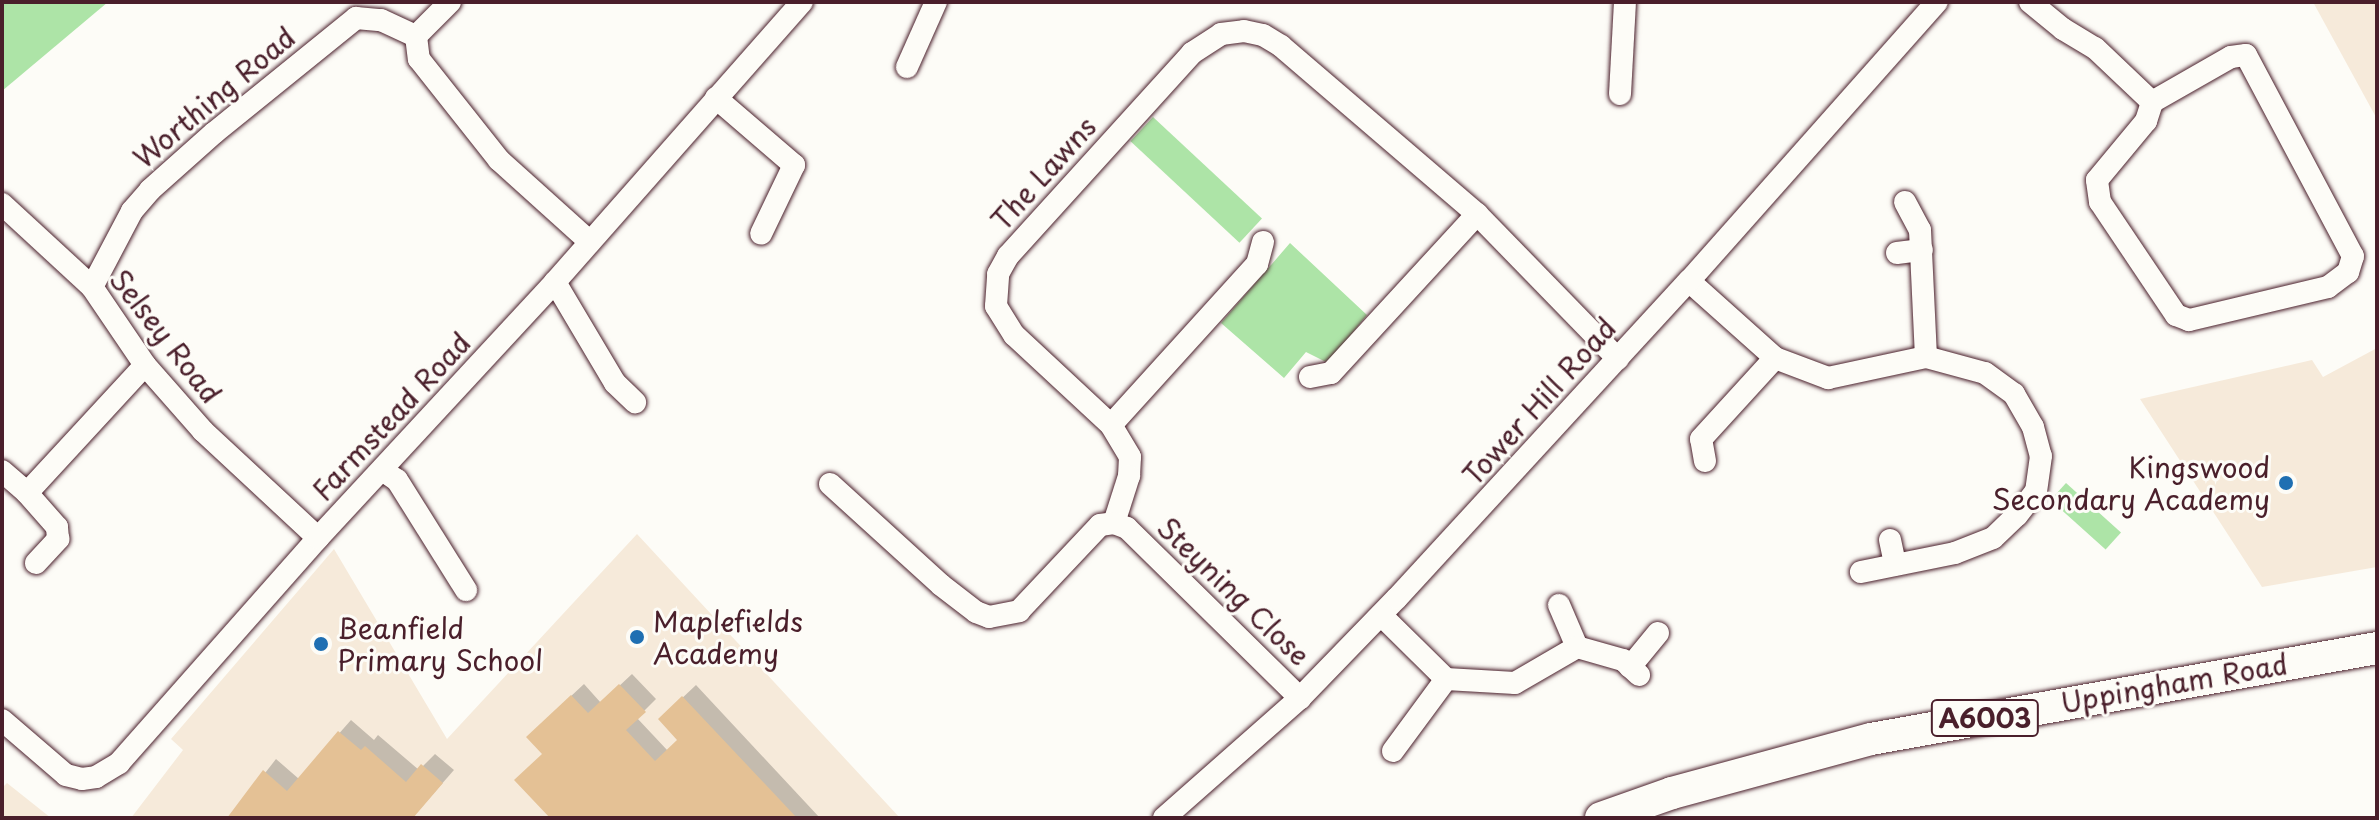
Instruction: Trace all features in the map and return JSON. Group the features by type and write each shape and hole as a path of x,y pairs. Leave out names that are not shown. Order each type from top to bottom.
{"highway":[{"name":"Uppingham Road","path":"1601,818 1672,793 1871,739 2377,648"}],"street":[{"path":"450,2 416,36 419,59 499,160 590,242"},
{"name":"Farmstead Road","path":"2,720 66,775 89,779 110,770 318,538 555,282 802,2"},
{"path":"907,67 936,2"},
{"path":"1620,94 1625,2"},
{"name":"Tower Hill Road","path":"1164,818 1300,698 1381,615 1689,281 1937,2"},
{"path":"2030,2 2063,29 2095,48 2152,102"},
{"name":"Worthing Road","path":"92,287 132,211 150,190 225,124 356,18 381,20 416,36"},
{"name":"The Lawns","path":"1114,523 1129,476 1130,457 1111,425 1002,320 996,306 998,274 1008,256 1206,41 1221,34 1244,31 1263,35 1281,46 1477,214 1618,359"},
{"path":"2246,55 2353,256 2348,272 2328,287 2189,320 2176,315 2100,202 2097,180 2146,121 2152,102 2231,57 2246,55"},
{"path":"716,98 794,165 761,234"},
{"path":"1905,202 1920,230 1926,357"},
{"name":"Selsey Road","path":"2,204 92,287 145,365 228,455 318,538"},
{"path":"1310,377 1331,373 1477,214"},
{"path":"1111,425 1257,264 1263,242"},
{"path":"1897,253 1922,250"},
{"path":"1689,281 1775,358 1828,378 1926,357 1985,373 2014,394 2033,427 2041,456 2036,491 1993,538 1955,553 1861,572"},
{"path":"555,282 615,383 635,402"},
{"path":"1696,445 1775,358"},
{"path":"27,493 145,365"},
{"path":"382,470 397,480 466,590"},
{"path":"2,471 27,493 57,527 58,539 36,563"},
{"name":"Steyning Close","path":"830,484 941,585 976,612 989,617 1019,611 1087,534 1100,525 1114,523 1127,528 1300,698"},
{"path":"1890,540 1895,564"},
{"path":"1559,605 1577,647"},
{"path":"1381,615 1446,679 1515,683 1577,647 1623,660 1634,671 1658,633"},
{"path":"1393,751 1446,679"}],"shaded area":[{"path":"2313,2 2377,2 2377,119"},
{"name":"Kingswood Secondary Academy","path":"2377,348 2377,567 2262,587 2140,399 2312,360 2323,377"},
{"path":"637,534 900,818 131,818 183,750 171,739 334,549 447,739"},
{"path":"7,783 51,818 2,818 2,788"}],"green space":[{"path":"2,2 108,2 2,91"},
{"path":"1153,117 1262,219 1239,243 1130,141"},
{"path":"1290,243 1367,315 1333,357 1326,362 1306,352 1284,378 1221,323"},
{"path":"2066,483 2121,533 2106,550 2051,500"}],"building":[{"path":"619,684 646,712 626,730 655,761 677,740 658,719 682,696 797,818 550,818 514,780 542,754 526,737 571,695 588,713"},
{"path":"338,731 361,750 365,746 406,782 421,764 443,783 413,818 227,818 263,770 287,791"}],"place":[{"name":"Kingswood Secondary Academy","path":"2286,483"},
{"name":"Maplefields Academy","path":"637,637"},
{"name":"Beanfield Primary School","path":"321,644"}]}
